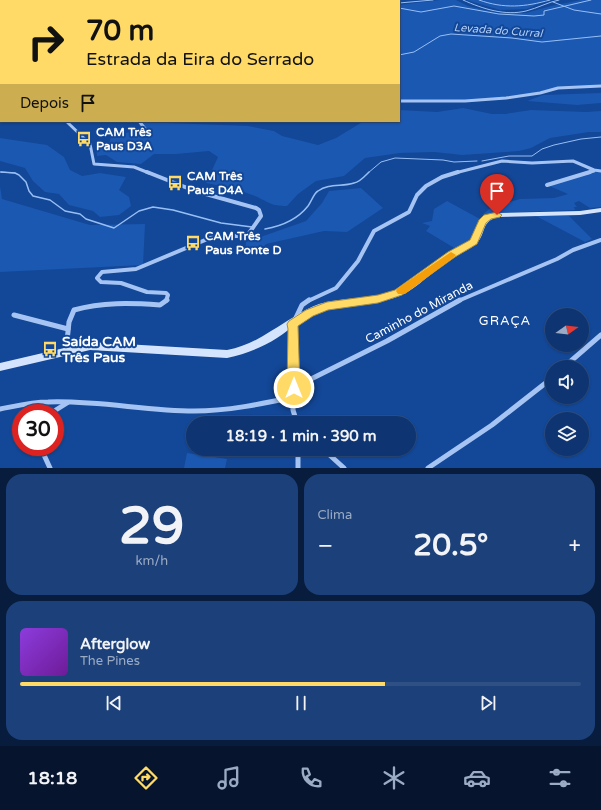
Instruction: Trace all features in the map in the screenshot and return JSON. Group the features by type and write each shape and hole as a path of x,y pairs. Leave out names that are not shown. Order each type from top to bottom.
{"main road":[{"path":"0,368 90,346 186,352 234,353 249,350 310,313 327,306 378,299 399,293 452,255 474,242 482,223 488,217 497,215 580,213 601,210"}],"street":[{"path":"400,101 465,101 506,98 540,93 558,88 601,86"},
{"path":"66,351 68,329 71,314 74,310 79,308 146,302 158,305 167,300 168,295 162,292 147,292 121,283 101,282 97,278 102,272 136,268 210,238 220,236 247,236 261,216 259,210 256,208 195,190 134,167 94,164 90,144 67,122"},
{"path":"140,122 146,130"},
{"path":"294,416 293,410 293,324 302,305 334,289 358,261 374,231 409,212 411,204 418,194 433,181 462,170 488,166 499,161 579,162 594,171"},
{"path":"547,185 594,171 601,171"},
{"name":"Caminho do Miranda","path":"294,388 387,341 458,301 557,259 573,250 601,240"},
{"path":"14,315 68,329"},
{"path":"572,360 601,335"},
{"path":"428,468 494,424 545,384"},
{"path":"0,409 12,406 54,402 194,411 244,408 294,397"},
{"path":"44,456 50,468"},
{"path":"298,456 298,468"},
{"path":"331,456 344,468"}],"shaded area":[{"path":"440,0 456,0 468,6 498,13 526,13 581,0 601,0 601,86 558,88 514,97 465,101 400,101 400,5"},
{"path":"466,0 546,0 527,9 500,10"},
{"path":"601,93 601,103 577,105 527,101 543,95"},
{"path":"463,108 492,114 505,114 531,110 586,112 601,111 601,132 589,132 550,138 531,148 519,151 462,155 434,152 400,153 365,158 344,176 316,181 298,194 287,206 273,204 243,192 206,183 218,157 209,151 154,154 141,164 117,162 106,155 97,156 96,148 108,147 111,137 141,129 138,122 248,126 274,131 282,136 318,145 336,138 362,122 400,122 400,110 437,112"},
{"path":"0,138 47,145 64,157 70,170 82,176 100,173 126,177 119,190 129,197 131,206 119,215 100,217 93,211 69,205 59,194 45,192 33,181 25,168 0,161"},
{"path":"601,170 601,207 590,208 579,201 574,203 577,207 574,207 575,210 492,213 482,215 492,207 520,199 554,198 568,194 547,185"},
{"path":"0,186 2,199 90,225 145,224 143,265 0,272"},
{"path":"361,188 383,208 347,232 324,231 266,244 258,253 245,253 246,242 306,221 322,203 329,191"},
{"path":"447,201 480,219 471,239 456,249 426,231 430,226 422,223 432,221 434,209"},
{"path":"536,216 569,216 592,239 585,242"},
{"path":"186,456 207,456 227,459 225,468 184,468"}],"waterway":[{"path":"400,3 433,0"},
{"path":"463,0 486,9 510,13 526,11 559,0"},
{"path":"479,0 506,6 532,4 550,0"},
{"path":"564,6 591,0"},
{"path":"553,2 564,6"},
{"path":"400,8 421,12 454,6 499,14 534,16 544,15 544,11 564,6"},
{"path":"564,6 574,10 601,14"},
{"name":"Levada do Curral","path":"400,55 414,52 440,36 451,34 512,38 542,42 601,36"},
{"path":"482,161 509,156 532,156 542,149 554,145 581,139 601,137"},
{"path":"368,173 381,162 395,158 443,160 454,162 477,161"},
{"path":"0,172 15,173"},
{"path":"1,172 15,173"},
{"path":"15,173 26,182 29,191 33,196 50,200 65,211 80,214 86,219 114,228 139,211 153,207 173,210 221,223 252,227"},
{"path":"265,229 294,219 304,211 318,191 331,186 356,182 368,173"}],"slow traffic":[{"path":"402,291 451,255"}],"place":[{"name":"CAM Três Paus D3A","path":"84,139"},
{"name":"CAM Três Paus D4A","path":"175,183"},
{"name":"CAM Três Paus Ponte D","path":"193,243"},
{"name":"Saída CAM Três Paus","path":"50,349"}],"district":[{"name":"GRAÇA","path":"505,320"}],"route":[{"path":"294,388 293,324 310,313 327,306 378,299 399,293 437,265 474,242 482,222 488,217 497,215"}]}
